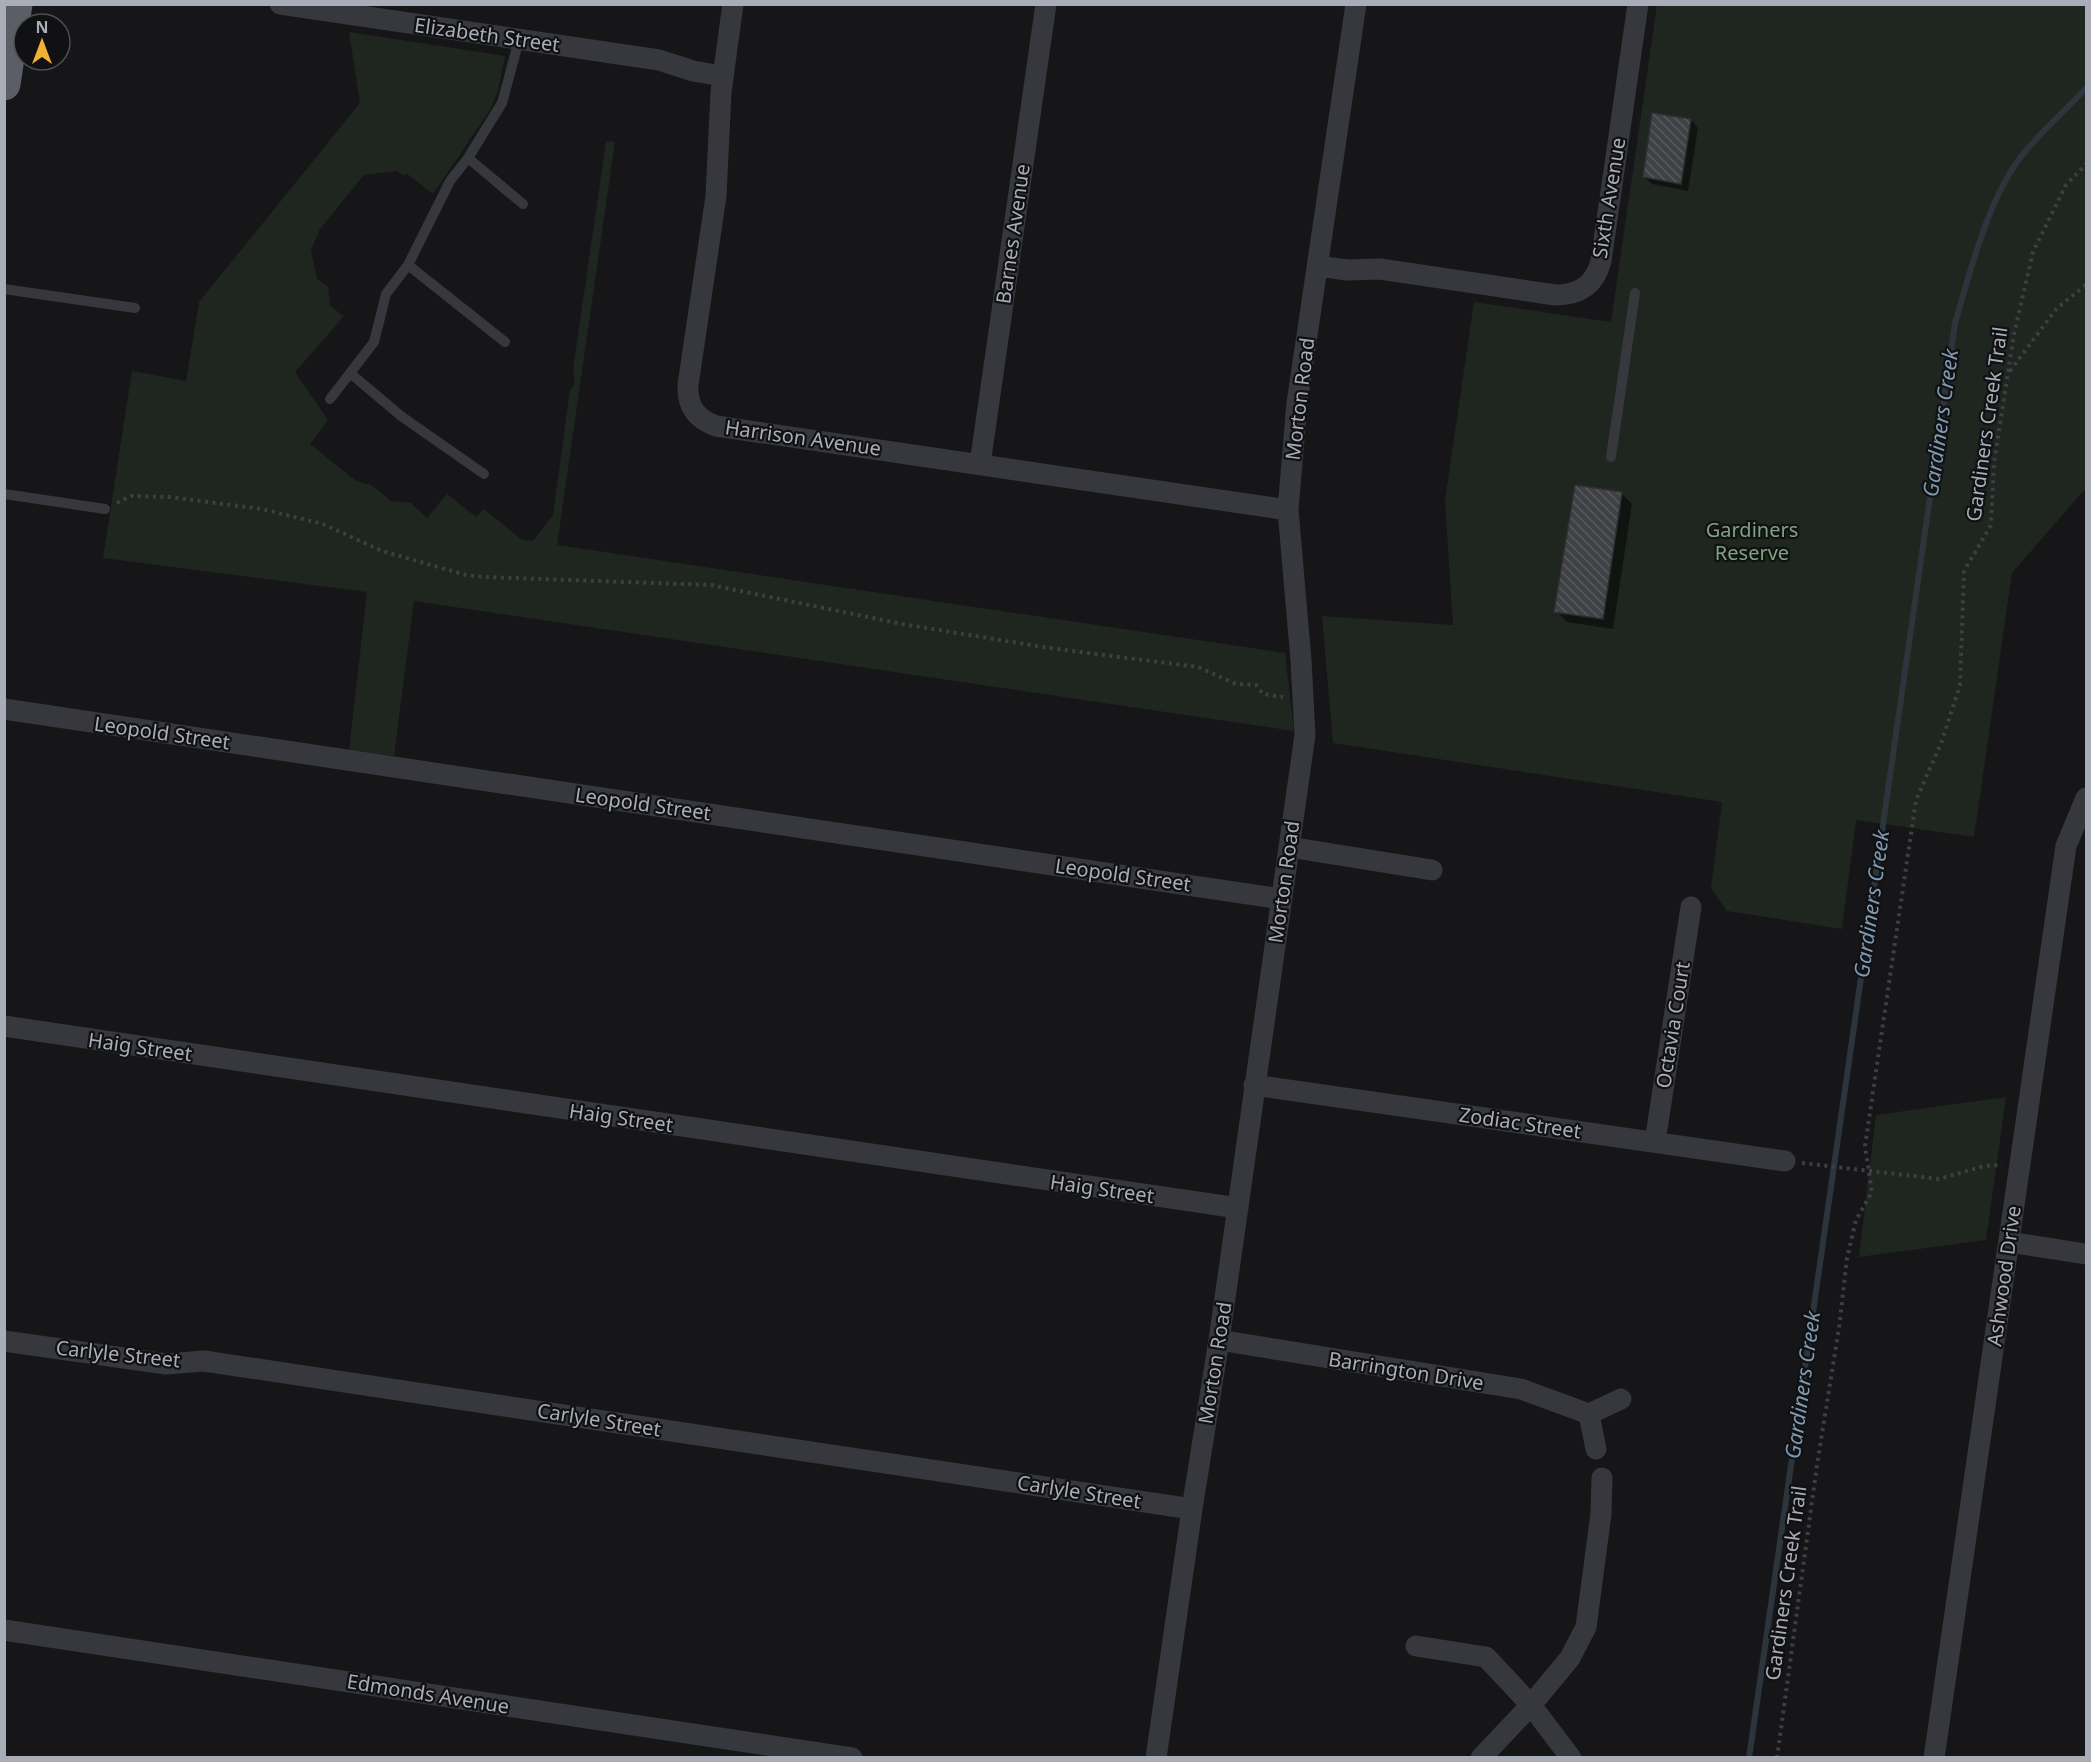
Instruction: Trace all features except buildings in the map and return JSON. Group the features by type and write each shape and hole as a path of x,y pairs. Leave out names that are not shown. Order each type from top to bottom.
{"highway":[{"path":"4,84 16,4"}],"street":[{"name":"Elizabeth Street","path":"280,4 659,60 694,59 723,70"},
{"name":"Harrison Avenue","path":"733,4 723,70 716,196 688,385 690,406 700,418 716,426 1288,510"},
{"name":"Barnes Avenue","path":"980,464 1046,4"},
{"name":"Morton Road","path":"1156,1758 1192,1509 1220,1340 1254,1085 1305,735 1288,510 1297,403 1356,4"},
{"name":"Sixth Avenue","path":"1319,259 1348,257 1380,269 1555,295 1575,293 1592,282 1600,261 1638,4"},
{"name":"Leopold Street","path":"4,709 1281,899"},
{"name":"Ashwood Drive","path":"1934,1758 2066,846 2086,798"},
{"path":"1289,847 1432,870"},
{"name":"Octavia Court","path":"1655,1143 1691,907"},
{"name":"Haig Street","path":"4,1026 1238,1209"},
{"name":"Zodiac Street","path":"1254,1085 1785,1161"},
{"path":"2009,1242 2086,1254"},
{"name":"Barrington Drive","path":"1220,1340 1521,1389 1589,1414"},
{"name":"Carlyle Street","path":"4,1341 166,1364 204,1361 1192,1509"},
{"path":"1596,1449 1589,1414 1621,1399"},
{"path":"1481,1758 1531,1705 1570,1658 1586,1627 1601,1514 1602,1478"},
{"name":"Edmonds Avenue","path":"4,1630 852,1758"},
{"path":"1416,1646 1486,1657 1531,1705 1570,1758"}],"lane":[{"path":"330,399 374,342 386,294 408,265 450,181 468,158 502,103 519,39"},
{"path":"468,158 524,204"},
{"path":"408,265 505,342"},
{"path":"4,289 135,308"},
{"path":"1611,457 1635,293"},
{"path":"350,373 401,416 484,474"},
{"path":"4,494 105,509"}],"path":[{"name":"Gardiners Creek Trail","path":"1777,1758 1816,1465 1839,1328 1847,1258 1856,1220 1872,1192 1865,1146 1916,800 1942,741 1960,685 1964,571 1991,525 1994,463 2014,334 2033,252 2066,185 2086,164"},
{"path":"2009,373 2057,308 2086,285"},
{"path":"105,509 131,496 170,497 262,509 323,524 382,551 466,575 711,585 902,624 1048,648 1198,667 1236,684 1256,685 1263,694 1303,701"},
{"path":"1816,1164 1939,1179 1984,1166 2020,1163"}],"green space":[{"name":"Gardiners Reserve","path":"1657,5 2086,5 2086,488 2012,573 1974,837 1856,820 1842,929 1727,911 1711,888 1722,802 1333,743 1322,616 1453,625 1445,500 1474,302 1611,322"},
{"path":"349,32 505,56 498,91 490,110 433,194 406,173 404,176 397,171 364,175 320,229 311,250 317,279 328,287 330,306 344,316 295,372 328,420 310,444 351,477 373,486 391,501 411,503 427,518 447,494 476,517 484,509 522,540 533,541 553,515 570,390 575,383 573,370 606,141 615,142 557,545 1285,653 1294,731 414,601 394,756 349,750 367,592 103,558 132,371 186,381 199,302 360,103"},
{"path":"2006,1097 1986,1240 1859,1257 1876,1115"}],"waterway":[{"name":"Gardiners Creek","path":"1749,1758 1955,323 1981,237 1998,194 2020,158 2086,88"}]}
